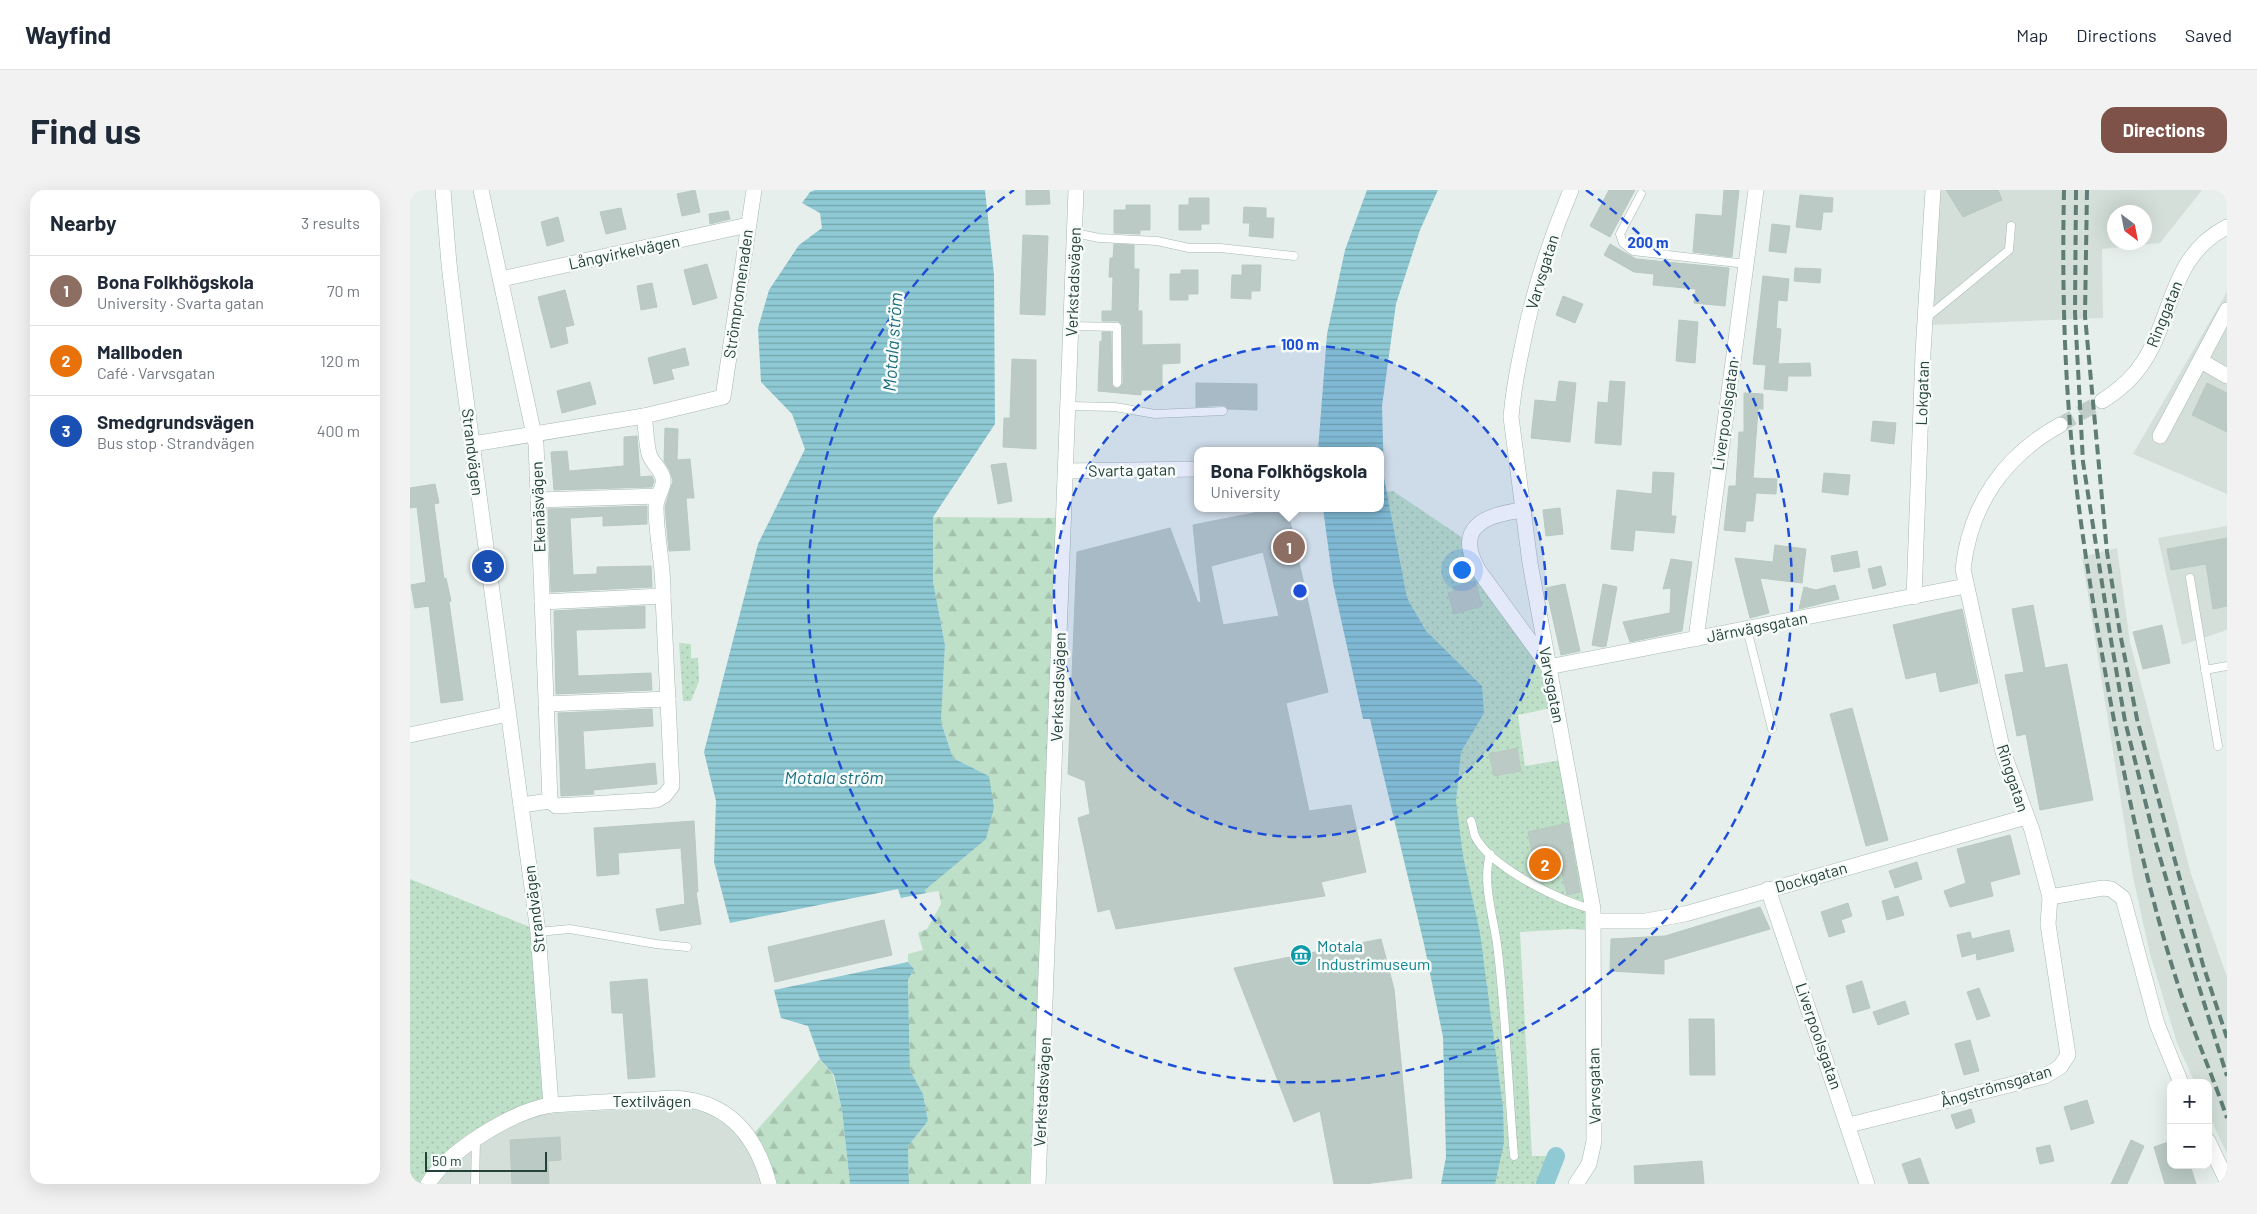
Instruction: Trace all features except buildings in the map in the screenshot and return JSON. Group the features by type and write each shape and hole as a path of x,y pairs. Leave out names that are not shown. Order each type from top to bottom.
{"street":[{"name":"Strandvägen","path":"443,190 449,264 538,932 551,1105"},
{"name":"Ekenäsvägen","path":"480,190 534,435 550,801"},
{"name":"Strömpromenaden","path":"644,416 723,397 754,190"},
{"name":"Verkstadsvägen","path":"1038,1184 1076,190"},
{"name":"Varvsgatan","path":"1571,190 1543,260 1530,306 1512,398 1513,439 1522,510 1548,667 1594,915 1594,1141 1589,1164 1576,1184"},
{"name":"Liverpoolsgatan","path":"1696,639 1756,190"},
{"name":"Lokgatan","path":"1914,597 1933,190"},
{"name":"Långvirkelvägen","path":"500,279 748,225"},
{"name":"Ringgatan","path":"2102,401 2130,378 2144,362 2156,337 2174,288 2192,255 2206,240 2227,227"},
{"path":"2160,436 2227,310"},
{"path":"2201,361 2227,376"},
{"path":"473,444 644,416 650,455 662,476 664,485 656,505 657,544 664,573 663,596 672,786 665,795 657,800 556,806 550,801 521,805"},
{"name":"Ringgatan","path":"2050,897 2026,817 2003,752 1963,569 1965,552 1979,512 1997,478 2023,449 2060,425"},
{"name":"Svarta gatan","path":"1066,471 1194,468"},
{"path":"538,500 658,496"},
{"path":"1522,510 1488,517 1478,525 1471,535 1469,546 1471,558 1548,667"},
{"name":"Järnvägsgatan","path":"1548,667 1966,586"},
{"path":"542,602 663,596"},
{"path":"546,704 668,699"},
{"path":"410,735 508,714"},
{"name":"Dockgatan","path":"1594,915 1646,921 1685,914 2026,817"},
{"path":"2050,897 2103,888 2111,889 2123,898 2152,1007 2179,1079"},
{"name":"Liverpoolsgatan","path":"1768,889 1849,1125 1867,1184"},
{"name":"Ångströmsgatan","path":"1849,1125 2045,1076 2060,1068 2068,1055 2068,1048 2048,924 2050,897"},
{"name":"Textilvägen","path":"428,1184 448,1160 476,1139 525,1112 538,1107 674,1098 698,1101 725,1114 746,1134 757,1152 769,1184"},
{"path":"2212,1149 2227,1181"}],"lane":[{"path":"1641,194 1620,234 1623,243 1633,251 1746,264"},
{"path":"1926,319 2009,250 2011,226"},
{"path":"1075,233 1099,238 1157,241 1189,248 1220,248 1294,256"},
{"path":"1072,326 1117,327 1117,383"},
{"path":"1068,406 1115,407 1155,414 1223,411"},
{"path":"2190,578 2218,746"},
{"path":"1747,629 1772,729"},
{"path":"2205,670 2226,667"},
{"path":"1471,821 1475,836 1490,854 1509,870 1594,915"},
{"path":"1490,854 1487,864 1488,885 1497,944 1514,1156"},
{"path":"538,932 570,929 656,944 687,947"},
{"path":"476,1139 476,1184"}],"shaded area":[{"path":"1937,190 2202,190 2160,243 2152,244 2152,205 2107,205 2107,248 2102,249 2103,318 1930,325"},
{"path":"2227,292 2227,494 2133,454"},
{"path":"2227,526 2227,630 2182,645 2158,538"},
{"path":"2117,548 2130,642 2191,874 2227,977 2227,1154 2212,1122 2212,1079 2193,1079 2177,1043 2150,954 2133,877 2082,557"},
{"path":"693,1106 723,1117 748,1140 768,1184 432,1184 435,1176 500,1131 537,1114"}],"green space":[{"path":"1393,491 1463,538 1549,677 1556,707 1518,715 1525,766 1567,759 1596,931 1572,929 1520,932 1532,1156 1556,1156 1545,1184 1464,1184 1380,512 1384,512 1384,492"},
{"path":"933,517 1063,518 1037,1184 909,1184 908,1146 928,1121 923,1094 910,1070 908,980 914,969 908,962 908,954 923,950 918,933 927,929 941,904 939,891 926,893 925,890 934,882 989,776 953,758 941,722 945,645 933,581"},
{"path":"679,643 691,644 691,658 698,658 699,681 691,701 683,701"},
{"path":"410,879 540,931 556,1110 523,1121 474,1145 430,1184 410,1184"},
{"path":"820,1059 833,1075 842,1110 850,1184 768,1184 748,1140"}],"water":[{"name":"Motala ström","path":"815,190 985,190 994,275 995,424 933,517 933,581 945,645 941,722 953,758 989,776 994,808 986,839 925,890 926,893 901,898 898,889 730,923 714,862 716,801 704,752 758,544 805,449 792,414 761,382 758,328 769,290 799,245 822,228 820,213 802,203 810,192"},
{"path":"1367,190 1438,190 1420,230 1396,304 1382,406 1383,447 1318,447 1327,334 1345,250"},
{"path":"1384,478 1407,598 1426,631 1482,686 1484,713 1461,752 1456,801 1463,856 1480,933 1503,1108 1504,1143 1495,1184 1441,1184 1446,1157 1443,1037 1424,944 1370,719 1363,719 1333,583 1324,512 1384,512"},
{"path":"908,962 914,969 908,980 910,1070 923,1094 928,1121 908,1146 909,1184 850,1184 842,1110 834,1075 820,1059 808,1026 781,1018 774,990"}],"waterway":[{"path":"1545,1184 1556,1156"}],"tunnel":[{"path":"2060,425 2102,401"}],"railway":[{"path":"2064,190 2063,259 2068,397 2081,520 2102,655 2130,801 2148,880 2182,997 2227,1118"},
{"path":"2076,190 2075,313 2083,462 2110,634 2125,721 2155,840 2227,1076"},
{"path":"2087,190 2085,316 2107,552 2120,633 2137,719 2203,965 2227,1038"}],"place":[{"name":"Bona Folkhögskola","path":"1289,547"},
{"name":"Smedgrundsvägen","path":"488,566"},
{"name":"Mallboden","path":"1545,864"},
{"name":"Motala Industrimuseum","path":"1301,955"}]}
